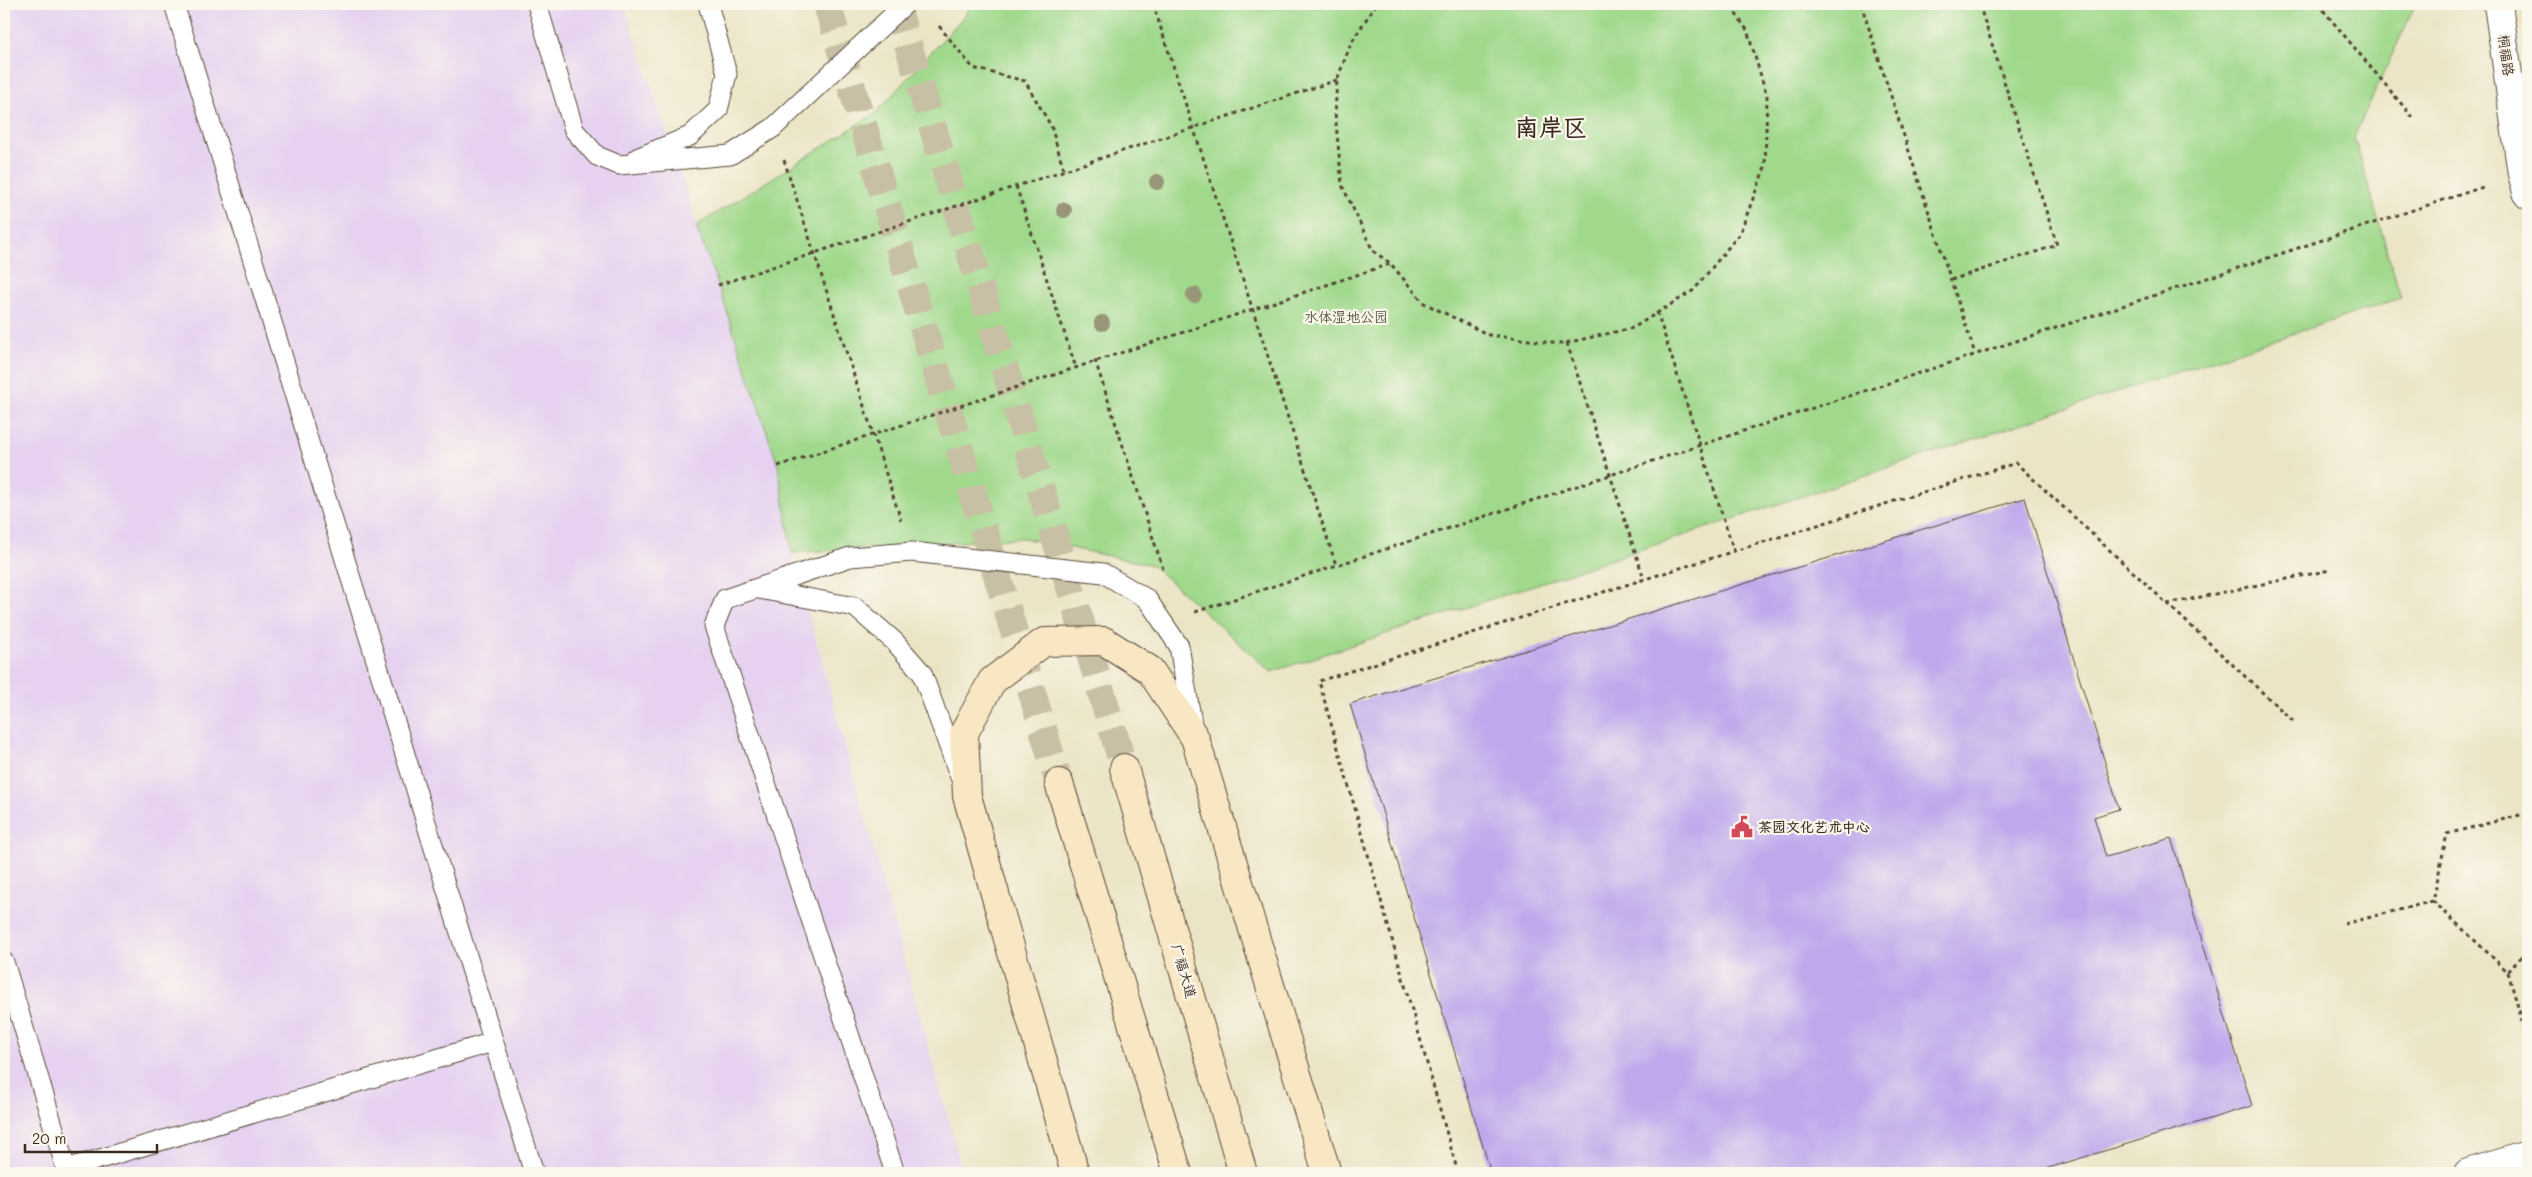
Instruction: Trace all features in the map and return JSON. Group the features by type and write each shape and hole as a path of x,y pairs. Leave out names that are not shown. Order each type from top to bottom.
{"main road":[{"path":"1076,1173 967,796 964,733 992,681 1044,642 1104,641 1150,670 1195,738 1327,1173"},
{"name":"广福大道","path":"1124,768 1243,1173"},
{"path":"1059,783 1178,1173"}],"street":[{"name":"桐福路","path":"2498,4 2527,178"},
{"path":"2468,1173 2528,1155"}],"lane":[{"path":"174,4 534,1173"},
{"path":"537,4 574,130 597,156 619,165 730,155 773,128 905,4"},
{"path":"619,165 690,136 718,110 727,74 708,4"},
{"path":"895,1173 714,626 725,599 850,557 912,552 1103,573 1147,599 1161,623 1179,646 1195,738"},
{"path":"758,588 855,607 895,642 922,673 967,796"},
{"path":"4,962 66,1170 493,1042"}],"path":[{"path":"1153,4 1336,565"},
{"path":"1376,4 1351,43 1337,80 1335,113 1342,185 1373,251 1390,263 1424,303 1490,335 1566,342 1632,328 1694,290 1740,233 1765,166 1767,96 1747,30 1729,4"},
{"path":"1861,4 1975,354"},
{"path":"1951,280 2057,244 1979,4"},
{"path":"2318,4 2414,118"},
{"path":"939,26 973,68 1025,81 1052,126 1064,170"},
{"path":"718,285 1337,80"},
{"path":"773,128 912,552"},
{"path":"1161,623 1975,354 2527,178"},
{"path":"1016,186 1076,368"},
{"path":"778,466 1390,263"},
{"path":"1657,312 1734,551"},
{"path":"1566,342 1644,578"},
{"path":"1095,360 1164,572"},
{"path":"1458,1173 1319,681 2016,463 2293,720"},
{"path":"2167,604 2330,570"},
{"path":"2433,900 2447,834 2528,812"},
{"path":"2344,924 2433,900"},
{"path":"2433,900 2508,972 2528,1042"},
{"path":"2508,972 2528,949"}],"shaded area":[{"path":"4,4 624,4 778,466 792,553 963,1173 4,1173"}],"green space":[{"name":"水体湿地公园","path":"970,4 2413,4 2413,10 2354,137 2401,298 1271,672 1152,565 1023,538 792,553 778,466 718,285 696,226 876,113 966,14"}],"building":[{"name":"茶园文化艺术中心","path":"2025,498 2119,809 2094,817 2106,857 2171,838 2252,1106 2032,1173 1491,1173 1350,704"}],"tunnel":[{"path":"827,4 1059,783"},
{"path":"896,4 1124,768"}],"place":[{"name":"茶园文化艺术中心","path":"1742,827"}],"district":[{"name":"南岸区","path":"1551,128"}]}
